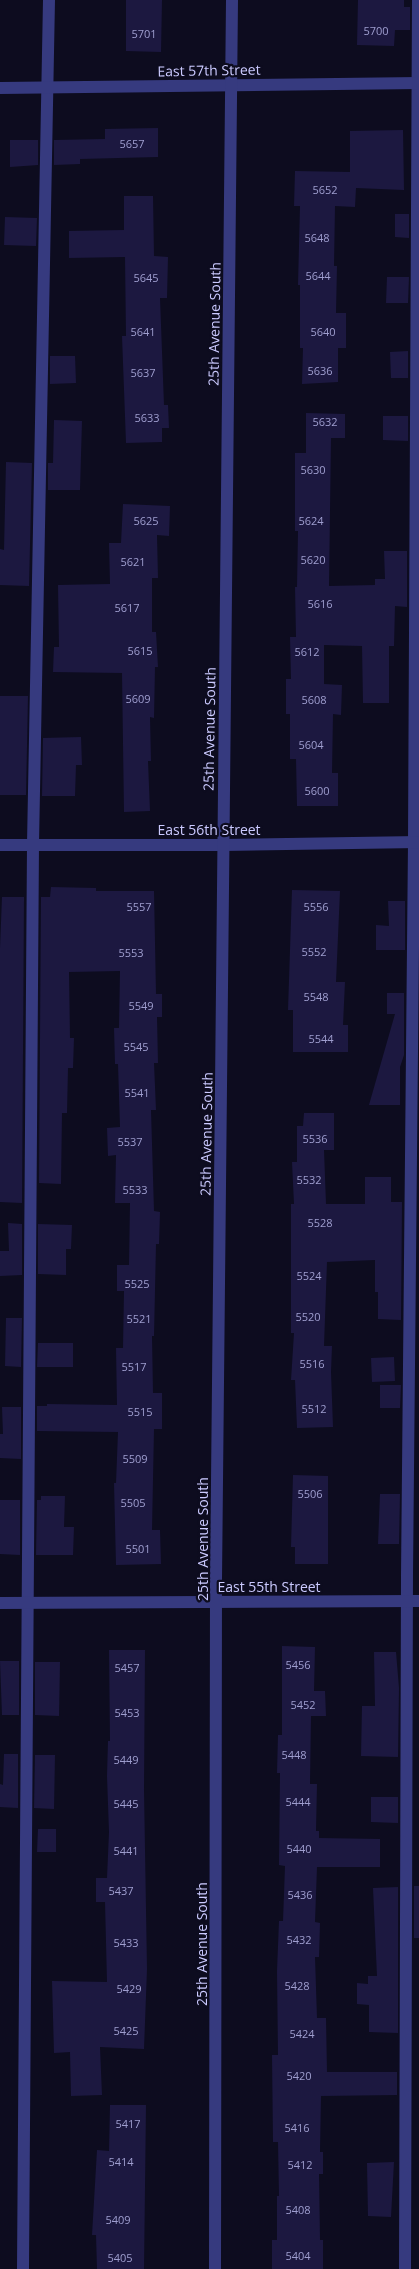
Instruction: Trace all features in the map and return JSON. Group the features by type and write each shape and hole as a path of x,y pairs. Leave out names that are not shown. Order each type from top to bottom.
{"street":[{"path":"23,2269 33,844 49,0"},
{"name":"25th Avenue South","path":"214,2269 216,1601 232,0"},
{"path":"405,2269 413,1601 417,842 418,0"},
{"name":"East 57th Street","path":"0,88 418,83"},
{"name":"East 56th Street","path":"0,845 223,845 417,842"},
{"name":"East 55th Street","path":"0,1603 413,1601"}],"building":[{"path":"126,0 162,0 161,52 126,51"},
{"path":"358,0 404,0 404,7 410,7 410,30 395,30 394,46 357,45"},
{"path":"158,128 158,157 80,159 80,164 54,165 54,140 105,139 105,129"},
{"path":"403,130 404,190 356,188 355,207 335,206 334,266 337,266 336,313 346,313 346,348 338,348 338,382 302,384 303,348 300,348 300,285 298,285 300,206 294,206 295,171 350,172 350,131"},
{"path":"10,140 38,140 38,165 10,167"},
{"path":"124,196 153,196 154,256 168,257 167,298 160,298 164,405 168,405 169,428 162,428 162,442 126,443 122,336 126,336 125,257 69,258 69,231 124,230"},
{"path":"395,214 409,214 409,238 395,237"},
{"path":"5,217 37,218 36,246 4,245"},
{"path":"387,277 409,277 408,303 386,303"},
{"path":"408,351 408,378 391,378 390,352"},
{"path":"50,356 75,356 76,383 50,384"},
{"path":"306,413 345,414 345,438 331,438 329,586 375,585 375,579 385,579 384,551 407,551 407,607 395,606 394,646 389,646 389,703 363,703 362,646 324,645 324,684 342,685 341,715 333,714 332,773 338,773 338,806 297,806 296,759 290,759 290,714 286,714 286,679 291,679 290,637 296,637 295,587 297,587 298,531 295,531 295,453 306,453"},
{"path":"383,416 408,416 408,441 383,440"},
{"path":"54,420 82,421 80,490 48,490 48,463 53,463"},
{"path":"6,462 32,463 29,586 0,585 0,549 4,550"},
{"path":"123,504 170,506 169,536 157,535 158,578 152,578 152,632 156,632 158,667 155,667 154,718 150,717 151,761 148,761 150,811 124,812 122,673 53,672 54,647 59,647 58,585 110,584 109,543 121,543"},
{"path":"0,696 28,696 26,795 0,795"},
{"path":"81,737 82,765 76,765 75,796 42,796 43,738"},
{"path":"51,887 96,888 96,891 154,891 156,994 162,994 162,1017 157,1017 158,1063 154,1063 156,1110 151,1110 154,1211 160,1212 159,1244 156,1244 154,1336 152,1336 153,1393 162,1393 162,1429 154,1429 152,1530 160,1530 161,1564 116,1565 114,1483 116,1483 118,1432 37,1431 37,1406 47,1406 47,1404 117,1405 116,1348 123,1348 124,1291 117,1291 117,1265 129,1265 130,1203 115,1203 116,1155 108,1156 107,1128 120,1127 118,1064 115,1064 114,1028 119,1028 120,971 69,972 70,1038 74,1038 73,1068 68,1068 67,1113 62,1113 61,1184 39,1183 41,897 50,897"},
{"path":"292,890 340,891 336,982 345,982 343,1025 348,1025 348,1052 293,1052 293,1010 288,1010"},
{"path":"2,897 24,897 22,1203 0,1202 0,948"},
{"path":"388,901 405,901 405,950 376,950 376,925 389,926"},
{"path":"387,993 404,993 404,1055 400,1067 400,1105 369,1105 395,1014 387,1014"},
{"path":"304,1113 334,1113 334,1150 324,1150 326,1204 365,1204 365,1177 391,1177 391,1202 402,1202 401,1320 378,1319 378,1292 375,1292 375,1260 327,1262 324,1346 332,1346 333,1427 297,1428 295,1380 291,1380 294,1333 291,1333 291,1204 294,1204 292,1162 297,1162 297,1126 303,1126"},
{"path":"8,1223 22,1224 22,1275 0,1276 0,1251 9,1251"},
{"path":"38,1224 72,1225 71,1249 66,1249 66,1275 38,1274"},
{"path":"6,1318 22,1318 21,1367 5,1366"},
{"path":"38,1343 73,1343 73,1367 37,1367"},
{"path":"394,1357 395,1381 372,1382 371,1358"},
{"path":"380,1385 401,1385 400,1408 380,1408"},
{"path":"2,1407 21,1407 21,1459 0,1458 0,1434 3,1434"},
{"path":"293,1475 328,1476 328,1564 295,1564 295,1547 291,1547"},
{"path":"380,1494 400,1494 399,1544 378,1544"},
{"path":"41,1496 65,1496 64,1527 74,1527 73,1555 36,1555 37,1500 41,1500"},
{"path":"0,1500 20,1500 20,1555 0,1554"},
{"path":"282,1646 315,1647 314,1691 325,1691 326,1716 311,1716 310,1784 317,1784 316,1831 319,1831 319,1838 380,1839 380,1867 317,1867 315,1922 320,1923 319,1957 315,1957 317,2018 326,2018 327,2072 397,2072 397,2095 321,2096 320,2152 323,2152 323,2174 319,2174 320,2240 323,2240 323,2269 272,2269 272,2240 277,2240 277,2196 279,2196 278,2142 273,2142 272,2055 278,2055 277,1971 279,1921 283,1921 285,1866 279,1865 280,1773 277,1773 278,1735 282,1735"},
{"path":"109,1650 145,1650 144,1790 147,1969 144,2049 100,2047 102,2095 71,2096 70,2052 54,2053 52,1981 107,1982 105,1902 96,1902 96,1878 107,1878 109,1832 107,1776 108,1741 110,1741"},
{"path":"374,1652 396,1652 399,1688 398,1757 361,1756 362,1706 375,1706"},
{"path":"0,1661 19,1661 19,1715 2,1715"},
{"path":"35,1662 60,1662 59,1716 35,1715"},
{"path":"4,1754 18,1754 18,1808 0,1807 0,1784 3,1785"},
{"path":"35,1755 55,1755 54,1809 34,1808"},
{"path":"371,1797 398,1797 398,1823 371,1822"},
{"path":"38,1829 56,1829 56,1852 37,1852"},
{"path":"414,1886 419,1886 419,1938 414,1938"},
{"path":"398,1887 398,2033 369,2032 369,2005 357,2004 357,1983 368,1984 368,1976 377,1976 373,1888"},
{"path":"110,2105 146,2105 144,2269 97,2269 96,2235 92,2235 97,2150 109,2151"},
{"path":"394,2162 391,2217 368,2216 367,2163"}]}
